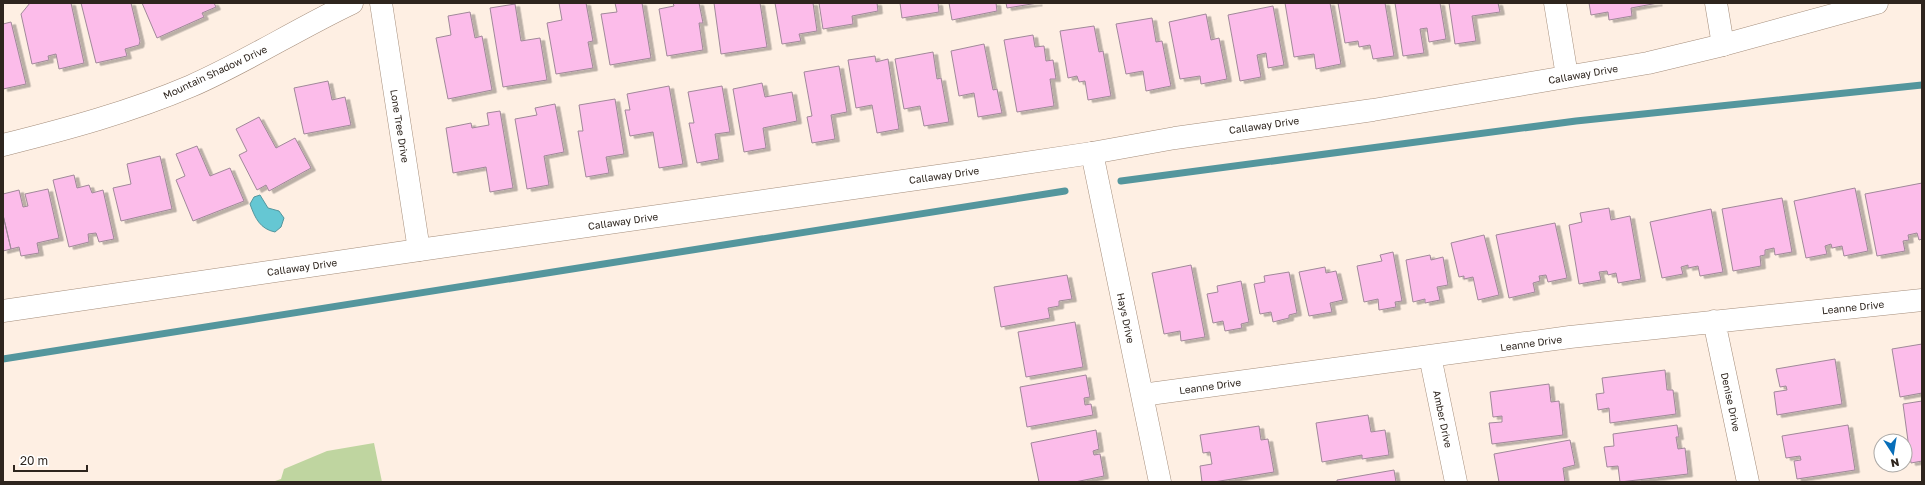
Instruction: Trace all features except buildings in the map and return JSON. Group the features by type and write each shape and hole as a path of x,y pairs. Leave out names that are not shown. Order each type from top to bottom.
{"street":[{"name":"Mountain Shadow Drive","path":"3,145 84,124 150,102 191,86 271,47 317,20 352,3"},
{"name":"Lone Tree Drive","path":"381,3 419,250"},
{"path":"1555,3 1567,76"},
{"path":"1716,3 1723,44"},
{"name":"Callaway Drive","path":"3,311 1092,153 1175,138 1373,110 1648,63 1877,3"},
{"name":"Hays Drive","path":"1092,153 1160,482"},
{"name":"Leanne Drive","path":"1142,395 1570,337 1922,300"},
{"name":"Denise Drive","path":"1714,321 1748,482"},
{"name":"Amber Drive","path":"1430,356 1456,482"}],"green space":[{"path":"374,443 382,482 272,482 281,479 284,469 327,451"}],"water":[{"path":"260,195 268,208 279,211 284,218 281,227 275,232 262,226 252,209 250,204 254,197"}],"waterway":[{"path":"1121,181 1576,121 1922,85"},
{"path":"3,359 1065,191"}]}
